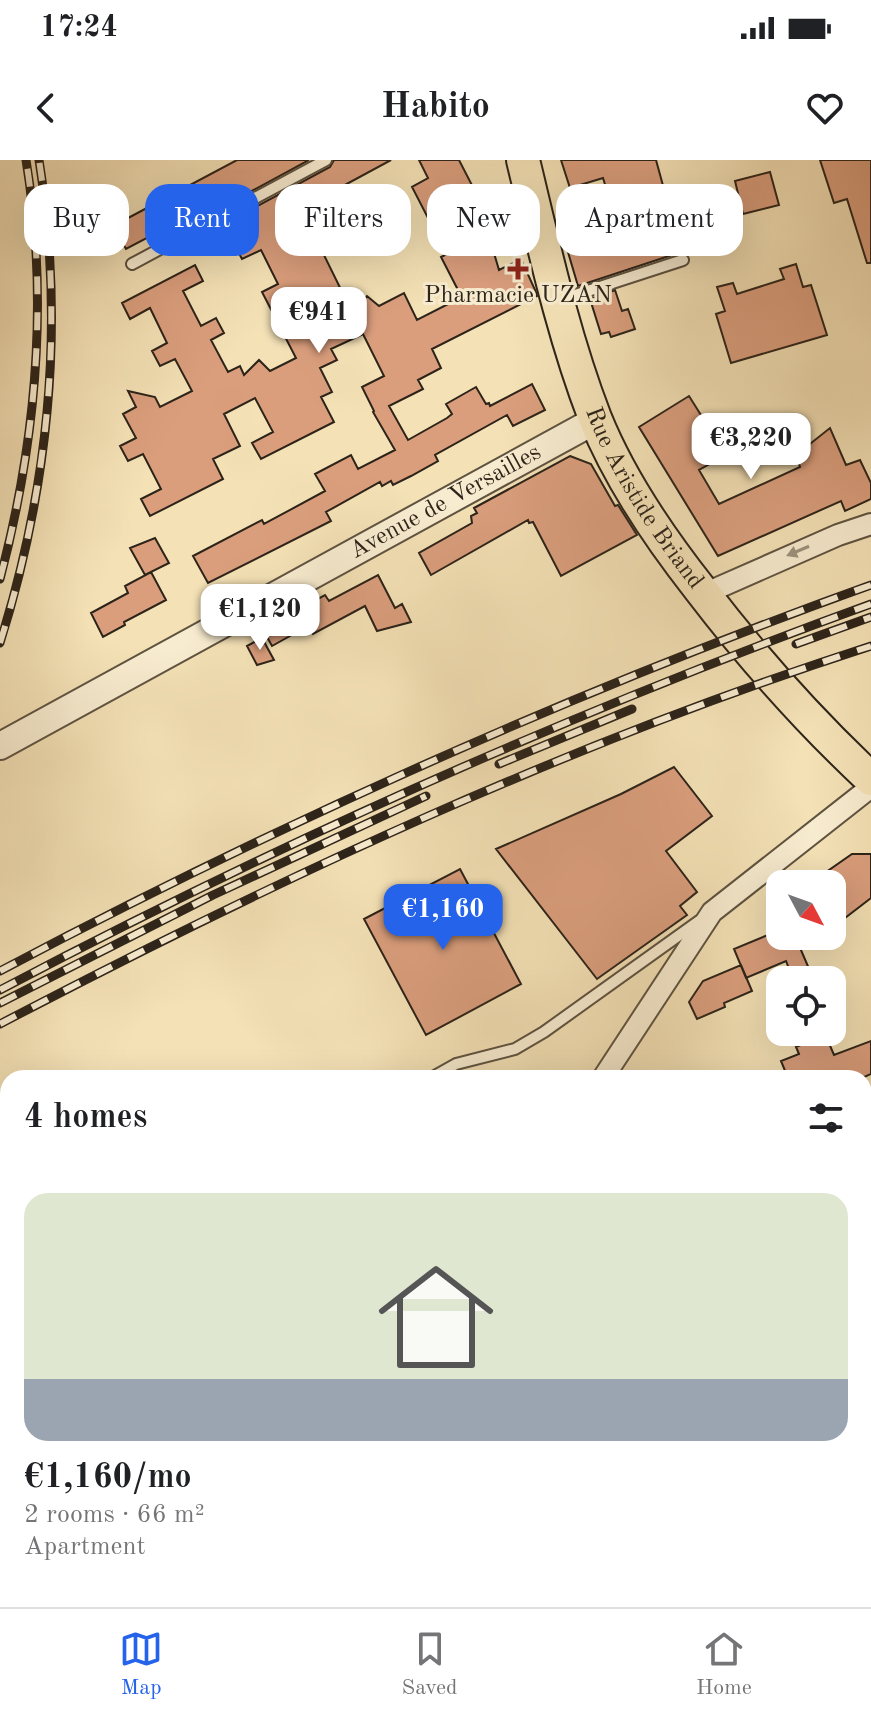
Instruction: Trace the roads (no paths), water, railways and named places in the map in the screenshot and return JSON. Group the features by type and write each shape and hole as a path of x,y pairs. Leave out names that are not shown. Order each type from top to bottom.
{"main road":[{"name":"Rue Aristide Briand","path":"523,160 557,301 596,420 625,479 650,520 704,594 795,705 871,779"}],"street":[{"name":"Avenue de Versailles","path":"0,746 596,420"},
{"path":"704,594 838,535 871,524"},
{"path":"608,1070 712,912 871,787"}],"lane":[{"path":"132,264 326,160"},
{"path":"557,301 683,260"},
{"path":"445,1070 525,1044 712,912"}],"railway":[{"path":"0,579 22,476 35,371 37,266 26,160"},
{"path":"0,643 30,524 48,404 51,282 39,160"},
{"path":"0,971 213,863 429,763 648,670 871,585"},
{"path":"0,990 213,882 429,782 648,689 871,604"},
{"path":"796,644 871,617"},
{"path":"0,1024 212,917 428,816 647,725 871,646"},
{"path":"499,764 632,709"},
{"path":"0,1003 213,895 426,796"}],"place":[{"name":"Pharmacie UZAN","path":"518,269"}]}
